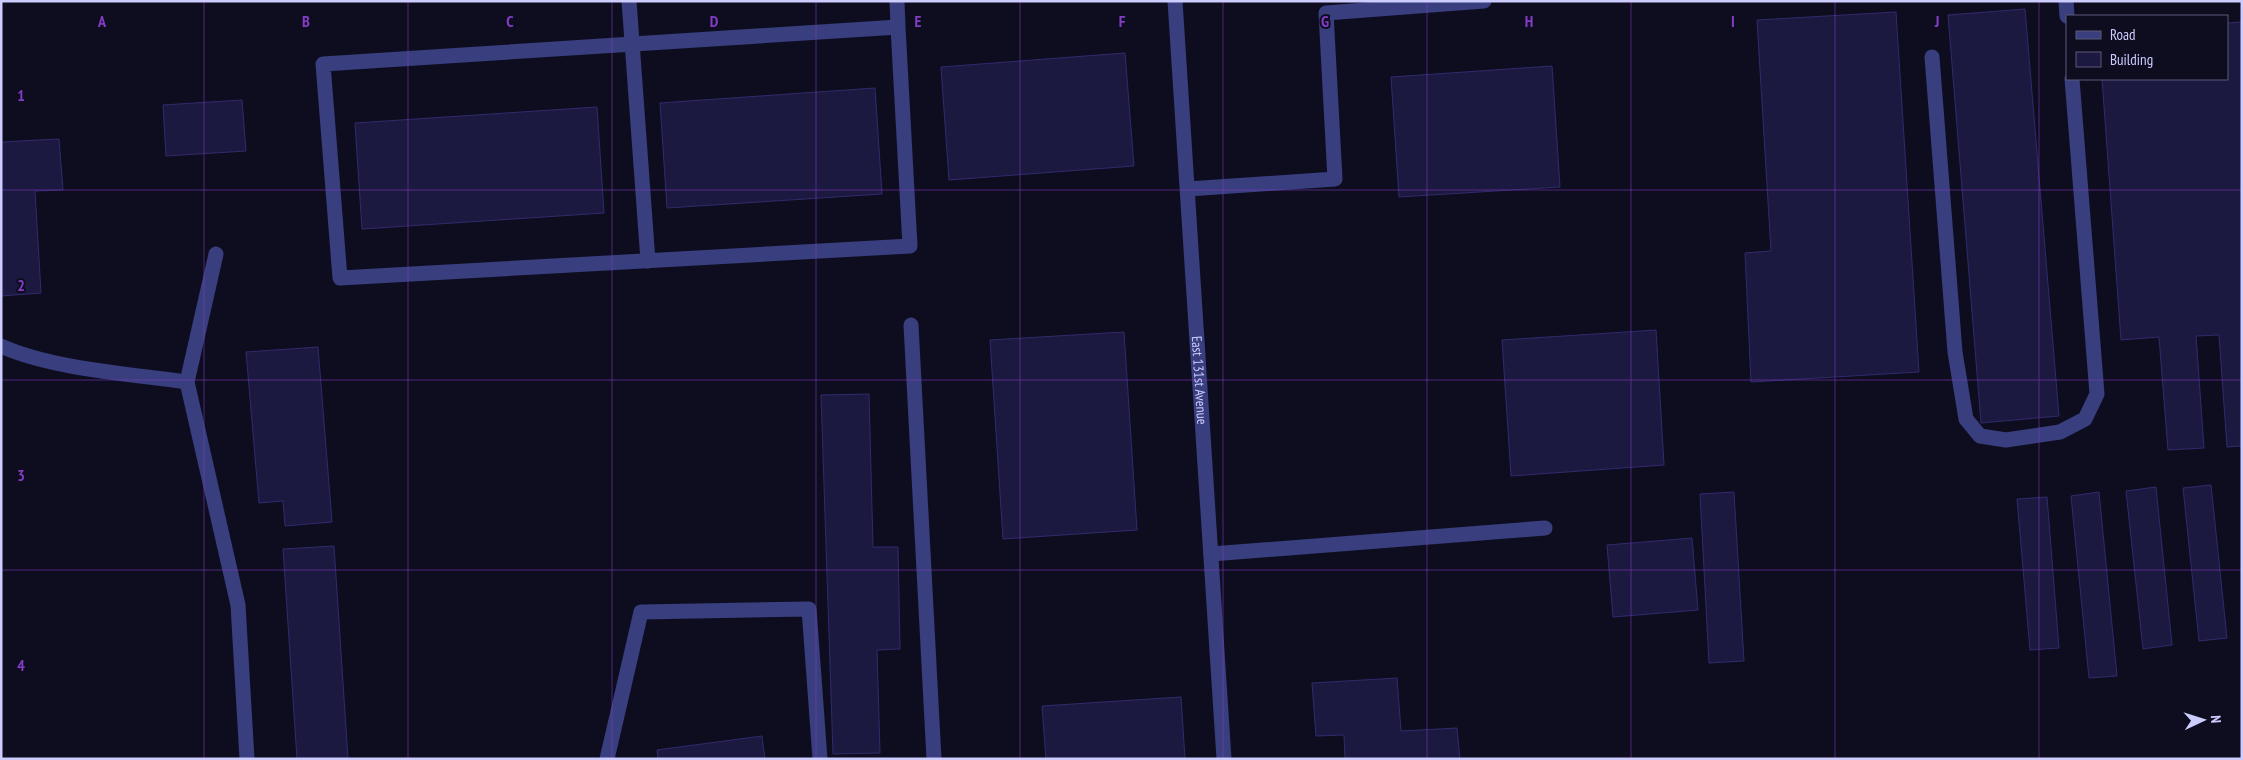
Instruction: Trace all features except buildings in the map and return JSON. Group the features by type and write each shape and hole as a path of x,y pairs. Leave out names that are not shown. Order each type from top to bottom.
{"street":[{"path":"628,1 648,261"},
{"path":"897,1 910,246 340,278 323,64 898,26"},
{"name":"East 131st Avenue","path":"1175,1 1224,759"},
{"path":"1188,189 1336,178 1326,13 1484,1"},
{"path":"2066,1 2067,15"},
{"path":"1932,56 1955,352 1966,419 1980,436 2006,440 2060,432 2085,419 2097,394 2072,80"},
{"path":"216,254 187,382 238,605 247,759"},
{"path":"911,325 934,759"},
{"path":"1,346 13,351 80,368 187,382"},
{"path":"1210,554 1545,528"},
{"path":"607,759 640,612 809,609 820,759"}]}
